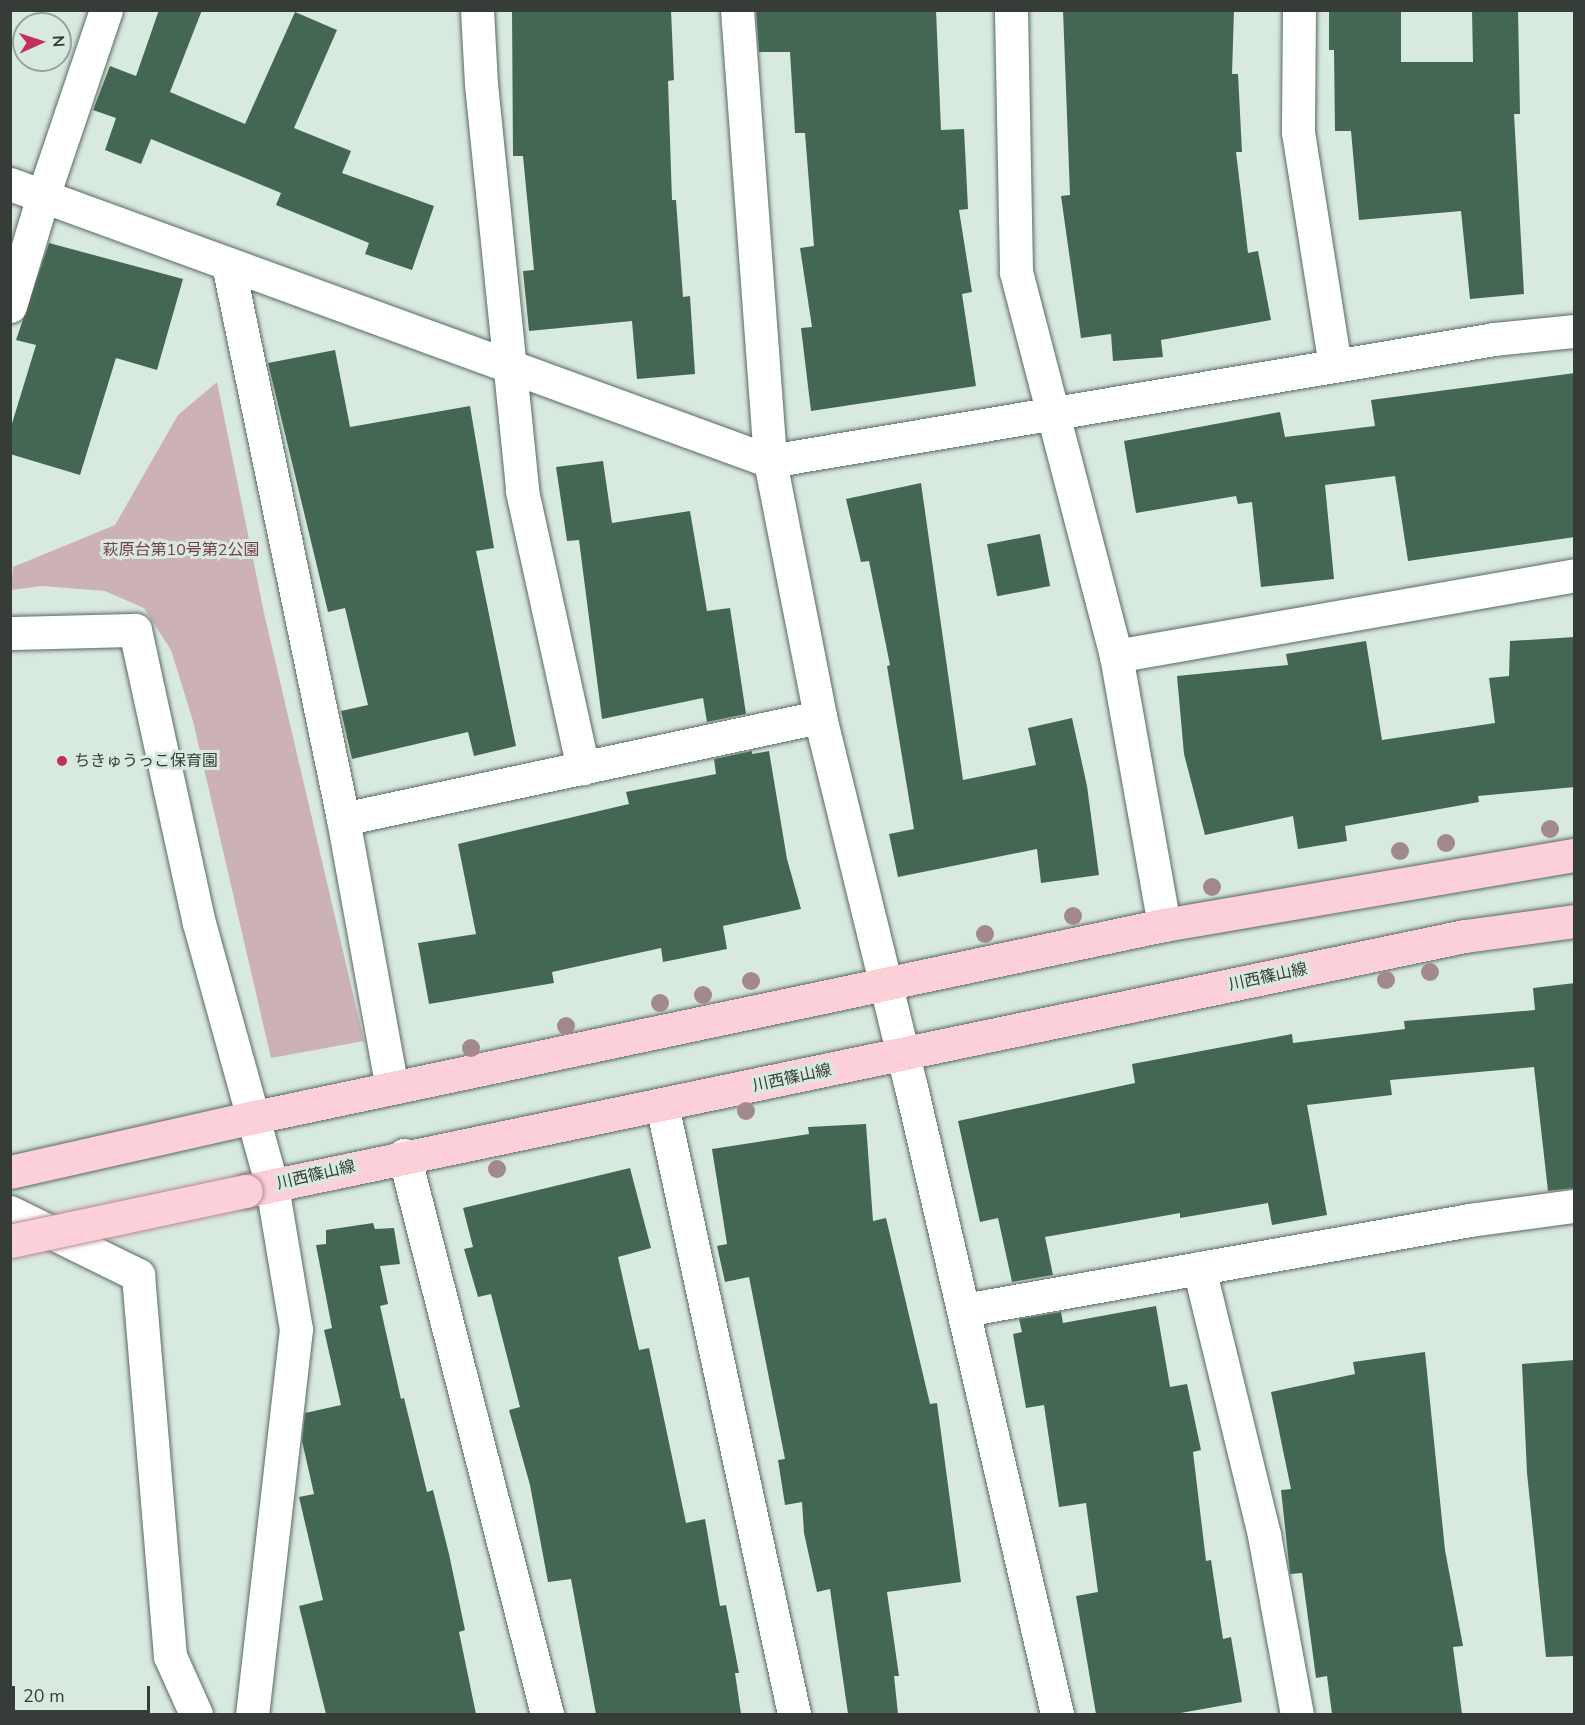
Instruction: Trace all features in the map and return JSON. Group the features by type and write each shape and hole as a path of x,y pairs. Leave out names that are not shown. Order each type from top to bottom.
{"main road":[{"path":"10,1172 244,1119 1164,925 1575,855"},
{"name":"川西篠山線","path":"10,1240 404,1155 662,1105 1465,936 1575,921"}],"street":[{"path":"10,306 43,196 105,10"},
{"path":"477,10 481,84 512,370 522,491 583,768"},
{"path":"737,10 770,461 820,717 964,1310 1057,1714"},
{"path":"1011,10 1016,272 1116,656 1164,925"},
{"path":"1299,10 1298,132 1335,365"},
{"path":"10,184 512,370 770,461 1052,416 1494,339 1575,331"},
{"path":"228,264 343,819 392,1089"},
{"path":"1116,656 1575,575"},
{"path":"10,633 135,630 259,1188 296,1329 252,1714"},
{"path":"343,819 820,717"},
{"path":"662,1105 794,1714"},
{"path":"404,1155 548,1714"},
{"path":"964,1310 1470,1220 1575,1206"},
{"path":"10,1212 138,1275 170,1656 196,1714"},
{"path":"1199,1268 1264,1535 1297,1714"}],"green space":[{"name":"萩原台第10号第2公園","path":"217,382 264,613 364,1041 271,1058 193,721 171,650 144,608 105,591 42,586 11,590 13,567 115,525 178,415"}],"building":[{"path":"159,10 202,10 170,92 245,124 295,12 337,30 294,128 351,151 342,173 434,206 412,270 365,254 369,243 276,205 281,193 151,139 141,164 105,150 116,118 93,110 110,66 136,76"},
{"path":"512,10 671,10 674,80 668,81 672,200 676,200 683,297 690,296 695,374 637,379 632,321 529,331 523,271 534,270 523,156 513,156"},
{"path":"756,10 936,10 941,130 964,129 968,209 959,210 972,292 962,294 976,386 811,411 801,328 812,327 800,248 814,246 805,133 795,133 790,52 759,52"},
{"path":"1063,10 1234,10 1232,74 1238,74 1242,152 1236,152 1248,253 1258,251 1271,320 1161,340 1163,357 1113,361 1111,334 1081,338 1061,196 1070,195"},
{"path":"1329,10 1401,10 1401,62 1473,62 1472,10 1518,10 1520,114 1514,114 1524,294 1470,299 1461,211 1359,220 1351,131 1335,131 1334,50 1329,50"},
{"path":"49,243 183,279 157,370 116,358 80,475 10,454 10,430 36,345 16,340"},
{"path":"335,350 350,427 470,406 494,548 476,551 516,746 474,756 468,732 352,759 341,711 368,705 345,608 328,612 268,363"},
{"path":"1575,373 1575,537 1408,561 1395,476 1325,485 1334,579 1261,587 1252,502 1238,504 1236,496 1136,513 1124,441 1280,412 1285,437 1375,426 1371,400"},
{"path":"603,461 612,523 690,511 707,611 730,608 746,714 707,722 703,698 602,719 579,540 567,541 556,467"},
{"path":"921,483 963,780 1036,765 1028,728 1072,718 1087,786 1099,875 1041,883 1037,849 898,877 889,834 914,829 887,666 890,665 869,561 861,562 846,499"},
{"path":"1040,534 1050,586 997,596 987,544"},
{"path":"1575,637 1575,787 1478,796 1479,802 1345,826 1347,841 1298,849 1293,816 1205,835 1184,754 1177,676 1288,665 1286,654 1366,641 1382,740 1495,723 1489,678 1509,676 1510,641"},
{"path":"752,751 752,754 769,751 787,859 801,909 723,926 727,949 663,962 661,948 552,972 554,983 429,1004 418,943 476,934 458,844 629,804 626,792 716,774 714,759"},
{"path":"1575,983 1575,1188 1548,1191 1534,1067 1390,1080 1392,1095 1307,1105 1327,1215 1272,1225 1268,1203 1180,1218 1180,1213 1045,1237 1053,1275 1012,1282 998,1218 980,1222 958,1121 1135,1083 1132,1064 1292,1034 1293,1043 1405,1029 1404,1021 1535,1010 1533,988"},
{"path":"866,1124 873,1221 886,1218 930,1404 937,1403 961,1582 887,1592 899,1676 894,1676 898,1714 848,1714 830,1589 817,1592 804,1533 802,1502 785,1505 778,1460 785,1459 749,1277 725,1282 717,1246 727,1244 712,1149 809,1134 808,1127"},
{"path":"630,1168 651,1248 618,1257 639,1350 649,1348 686,1523 705,1519 720,1606 726,1605 739,1673 735,1673 741,1714 596,1714 571,1579 548,1582 530,1485 509,1410 520,1407 491,1294 478,1297 464,1249 473,1247 463,1208"},
{"path":"373,1223 375,1229 394,1228 400,1264 380,1266 388,1304 380,1306 401,1399 404,1398 427,1492 433,1490 449,1554 465,1630 459,1632 476,1714 326,1714 299,1606 323,1600 299,1497 314,1494 302,1441 305,1413 341,1405 324,1330 332,1328 316,1245 326,1244 326,1230"},
{"path":"1156,1306 1170,1387 1187,1384 1201,1450 1193,1452 1206,1561 1211,1560 1223,1639 1231,1637 1242,1702 1175,1714 1096,1714 1076,1596 1098,1592 1086,1503 1059,1507 1044,1405 1026,1408 1013,1334 1022,1332 1019,1319 1061,1312 1063,1323"},
{"path":"1425,1352 1445,1550 1463,1646 1453,1647 1462,1714 1332,1714 1327,1676 1316,1678 1302,1573 1290,1574 1281,1490 1291,1489 1271,1392 1355,1374 1353,1362"},
{"path":"1575,1360 1575,1656 1546,1657 1527,1473 1522,1364"}],"place":[{"name":"ちきゅうっこ保育園","path":"62,761"}]}
